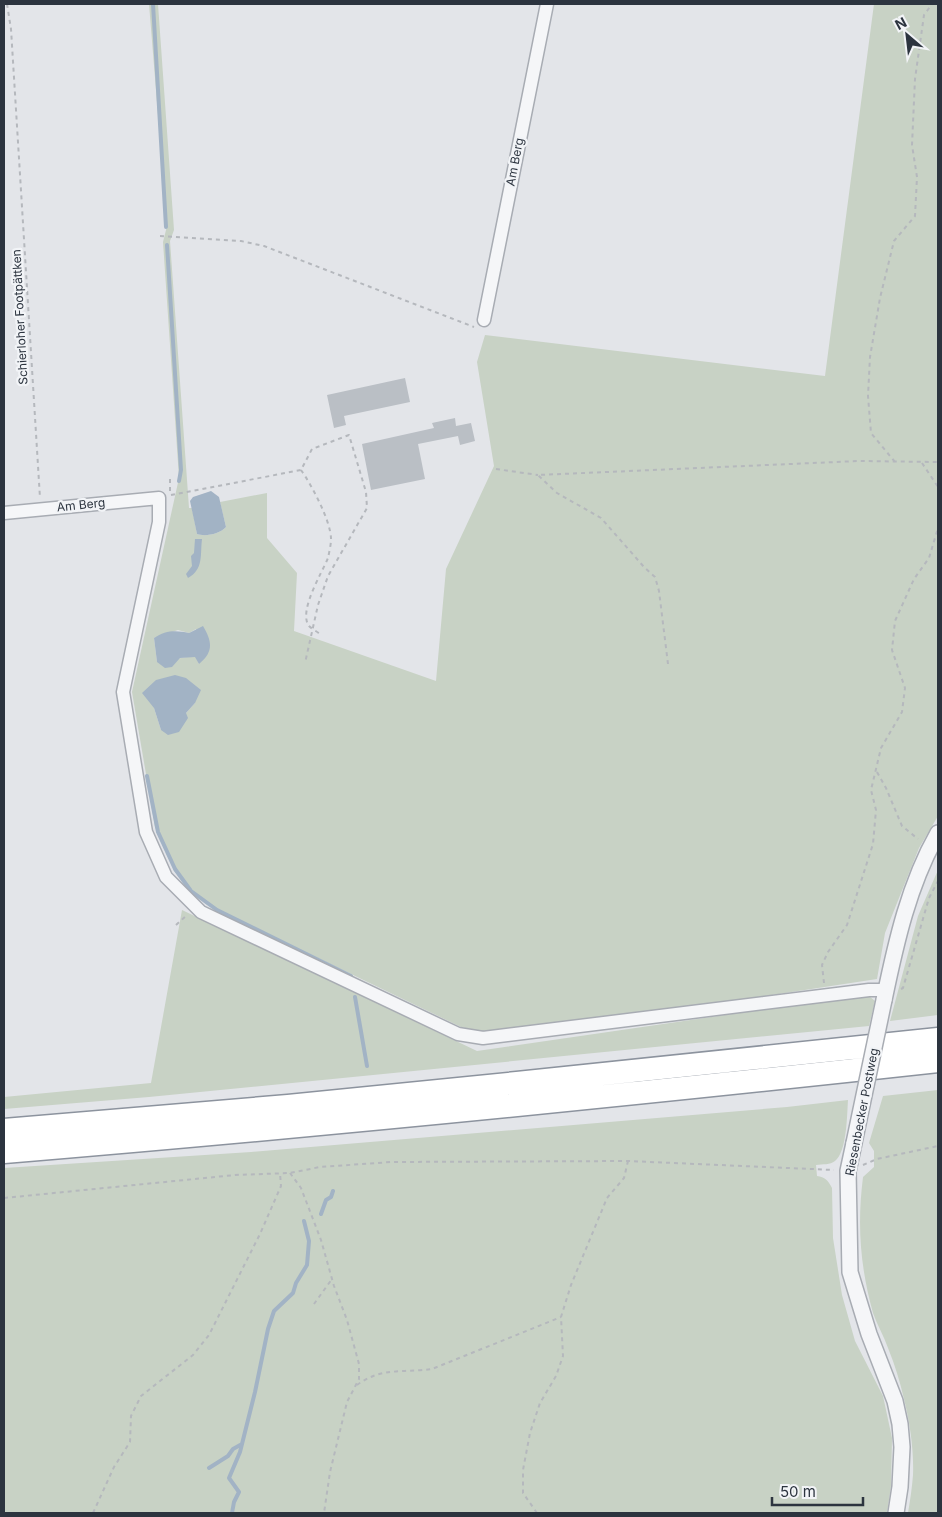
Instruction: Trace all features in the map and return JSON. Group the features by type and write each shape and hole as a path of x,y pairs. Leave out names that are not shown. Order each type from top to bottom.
{"highway":[{"path":"4,1130 479,1087 938,1039"},
{"path":"4,1152 448,1112 938,1061"}],"street":[{"name":"Am Berg","path":"482,325 547,4"},
{"name":"Am Berg","path":"4,514 159,498 159,522 123,692 146,832 166,877 201,912 458,1034 483,1038 827,995"},
{"name":"Riesenbecker Postweg","path":"896,1513 900,1487 902,1447 900,1424 895,1401 869,1334 850,1272 848,1171 904,914 938,832"},
{"path":"827,995 868,990 885,995"}],"path":[{"name":"Schierloher Footpättken","path":"7,4 11,29 40,509"},
{"path":"895,462 871,433 868,396 870,357 880,298 894,241 915,216 917,177 912,145 915,79 924,15 932,4"},
{"path":"160,236 241,241 264,246 482,325"},
{"path":"301,470 312,449 349,435 366,492 367,508 328,576 318,605 306,664"},
{"path":"496,469 538,476 858,461 938,462"},
{"path":"922,463 938,487"},
{"path":"170,476 170,496 301,470"},
{"path":"301,470 316,496 331,538 328,556 308,602 306,620 309,626 321,634"},
{"path":"538,476 557,493 601,518 619,540 655,577 659,591 668,664"},
{"path":"827,995 822,965 828,952 847,925 873,844 876,810 871,790 881,748 902,712 905,688 892,650 895,622 914,579 929,558 938,528"},
{"path":"877,771 902,826 929,850"},
{"path":"885,995 904,988 929,898 938,881"},
{"path":"4,1198 235,1175 280,1173 320,1167 391,1162 628,1161 848,1171 877,1159 938,1146"},
{"path":"536,1513 523,1493 523,1470 530,1433 540,1403 556,1376 562,1356 560,1317 571,1285 607,1198 624,1178 628,1161"},
{"path":"290,1172 301,1188 321,1240 359,1364 359,1379 347,1402 338,1437 330,1472 324,1513"},
{"path":"92,1513 114,1467 130,1442 131,1416 141,1396 193,1355 209,1335 260,1234 281,1186 280,1173"},
{"path":"314,1304 332,1279"},
{"path":"357,1385 372,1376 383,1373 416,1372 432,1369 560,1317"}],"shaded area":[{"path":"149,4 158,4 174,230 170,241 189,508 192,508 197,534 212,534 226,527 220,502 267,493 267,538 297,573 294,631 436,681 446,569 494,466 477,362 485,335 825,376 874,4 938,4 938,816 919,848 885,933 877,979 634,1016 489,1033 461,1027 206,904 175,872 155,827 132,692 179,478 163,242 167,226","holes":["196,629 199,664 196,657 157,662 154,638 178,630 189,633","195,703 186,713 161,730 154,708"]},
{"path":"938,870 938,1015 890,1021 918,916"},
{"path":"182,910 477,1051 863,995 869,996 875,1001 869,1026 149,1097 4,1109 4,1097 151,1083"},
{"path":"938,1090 938,1513 908,1513 913,1475 910,1427 897,1374 873,1313 865,1279 860,1229 861,1195 863,1177 874,1167 874,1151 869,1143 883,1096"},
{"path":"848,1100 846,1133 842,1150 835,1161 829,1164 816,1165 817,1176 826,1179 832,1188 833,1238 842,1295 855,1341 883,1396 892,1438 891,1486 887,1513 4,1513 4,1168 251,1152 787,1107"}],"water":[{"path":"211,491 219,497 226,527 212,534 197,534 190,501 193,497"},
{"path":"195,539 202,539 200,561 197,570 188,578 186,574 192,566 191,556 194,553"},
{"path":"203,626 210,641 210,646 204,660 199,664 195,657 180,658 172,667 165,668 157,662 154,638 162,633 171,631 189,633"},
{"path":"175,675 186,678 201,690 195,703 186,713 188,718 179,732 168,735 161,730 154,708 142,693 156,680"}],"building":[{"path":"405,378 410,402 344,416 346,425 334,428 327,395"},
{"path":"455,418 456,426 471,423 475,441 460,445 458,436 418,444 425,479 371,490 362,444 434,428 432,423"}],"waterway":[{"path":"153,4 166,227"},
{"path":"167,245 181,470 179,481"},
{"path":"147,776 158,832 175,869 191,891 217,910 351,976"},
{"path":"355,997 367,1066"},
{"path":"321,1214 326,1200 331,1197 333,1191"},
{"path":"232,1513 234,1502 239,1492 229,1478 240,1452 268,1329 274,1311 293,1293 296,1283 307,1265 309,1241 304,1221"},
{"path":"209,1468 242,1444"}]}
